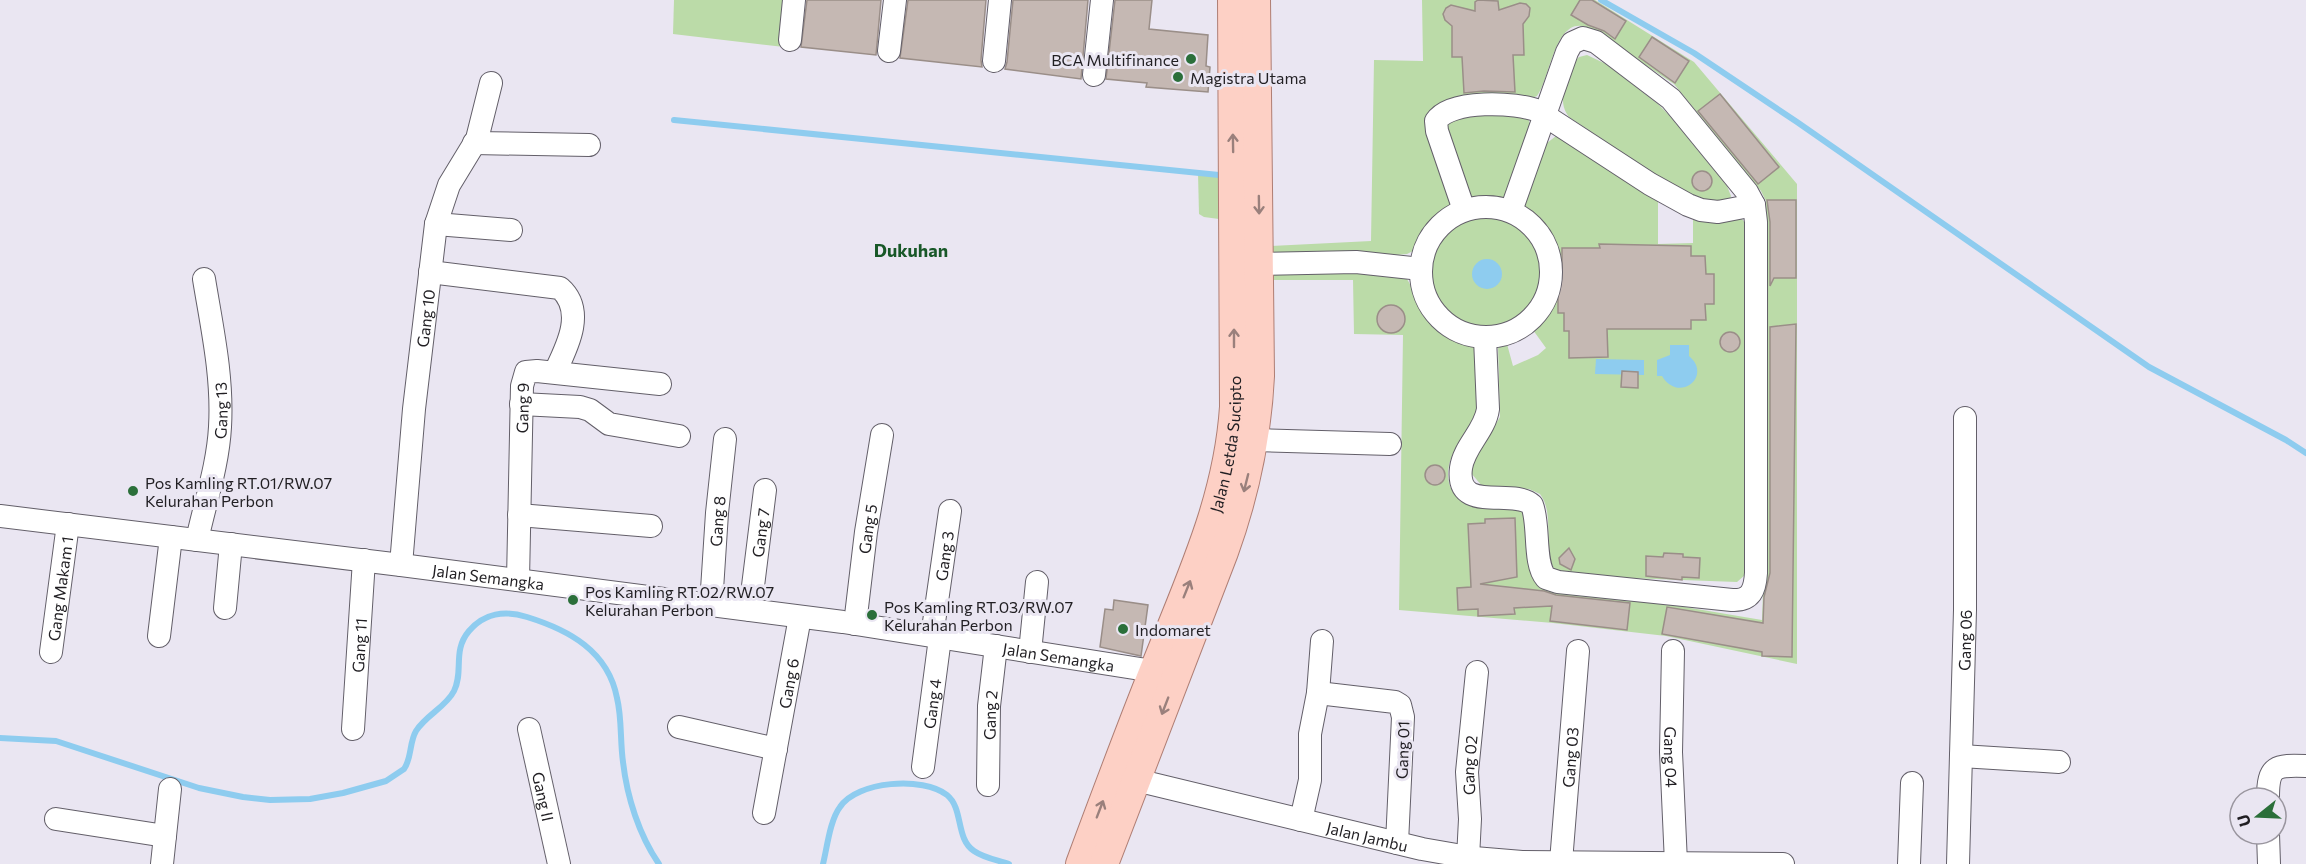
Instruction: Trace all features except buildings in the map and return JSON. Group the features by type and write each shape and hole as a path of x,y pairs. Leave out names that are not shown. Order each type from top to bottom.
{"main road":[{"name":"Jalan Letda Sucipto","path":"1080,864 1164,663 1237,516 1254,440 1260,376 1247,265 1232,0"},
{"name":"Jalan Letda Sucipto","path":"1104,864 1136,780 1164,663 1208,534 1228,464 1247,265 1256,0"}],"street":[{"path":"790,40 794,0"},
{"path":"889,51 895,0"},
{"path":"994,61 1000,0"},
{"path":"1094,75 1102,0"},
{"path":"1485,338 1488,415 1464,458 1461,478 1464,487 1476,496 1520,499 1532,505 1536,519 1541,570 1546,578 1558,582 1721,599 1746,598 1752,593 1755,573 1756,222 1754,205 1741,183 1671,99 1591,39 1578,39 1570,46 1510,211"},
{"name":"Gang 10","path":"401,565 409,458 436,224 449,185 474,143 482,123 491,83"},
{"path":"1464,210 1436,123 1439,116 1464,106 1492,104 1524,106 1545,114 1650,184 1688,205 1718,213 1754,205"},
{"path":"474,143 589,145"},
{"path":"1490,206 1510,211 1528,222 1542,238 1550,257 1549,290 1540,309 1524,325 1505,335 1485,338 1460,332 1441,320 1428,302 1421,269 1425,249 1435,231 1451,216 1464,210 1490,206"},
{"path":"436,224 511,230"},
{"path":"1247,265 1356,262 1421,269"},
{"path":"430,273 551,285 563,290 572,305 573,325 555,372"},
{"name":"Gang 13","path":"197,540 214,467 220,428 218,369 204,279"},
{"name":"Gang 9","path":"518,580 521,404 522,380 526,372 532,370 555,372 660,384"},
{"path":"521,404 585,408 609,424 679,436"},
{"name":"Gang 06","path":"1958,864 1965,598 1965,418"},
{"name":"Gang 5","path":"855,624 866,532 882,435"},
{"name":"Gang 8","path":"711,605 725,439"},
{"path":"1254,440 1390,444"},
{"name":"Gang 7","path":"750,610 765,490"},
{"name":"Gang 3","path":"936,637 950,511"},
{"path":"519,515 651,526"},
{"name":"Jalan Semangka","path":"0,516 750,610 1030,652 1164,663"},
{"name":"Gang Makam 1","path":"51,652 68,524"},
{"path":"159,636 171,537"},
{"path":"225,608 231,544"},
{"name":"Gang 11","path":"353,729 364,560"},
{"path":"1030,652 1037,582"},
{"name":"Gang 6","path":"764,813 800,617"},
{"name":"Gang 4","path":"923,767 936,637"},
{"path":"1301,820 1310,780 1310,734 1318,693 1322,642"},
{"name":"Gang 2","path":"988,785 989,706 996,646"},
{"name":"Gang 03","path":"1562,862 1578,651"},
{"name":"Gang 04","path":"1673,651 1671,752 1676,863"},
{"name":"Gang 02","path":"1468,858 1470,819 1467,772 1477,672"},
{"name":"Gang 01","path":"1318,693 1395,702 1400,705 1403,717 1397,843"},
{"path":"679,727 776,749"},
{"name":"Gang II","path":"529,729 559,864"},
{"path":"1961,756 2059,762"},
{"path":"2268,786 2268,779 2274,769 2283,766 2306,766"},
{"name":"Jalan Jambu","path":"1136,780 1468,858 1562,862 1783,864"},
{"path":"1909,864 1912,783"},
{"path":"162,864 170,789"},
{"path":"56,819 165,836"},
{"path":"2268,846 2269,864"}],"green space":[{"path":"674,0 788,0 784,47 673,34"},
{"path":"1422,0 1595,0 1694,62 1797,184 1797,664 1666,636 1553,623 1399,610 1403,335 1354,334 1353,280 1271,280 1272,275 1362,271 1405,277 1427,319 1456,341 1474,347 1478,406 1451,459 1448,473 1449,483 1453,492 1460,499 1469,503 1491,508 1523,509 1533,578 1540,588 1667,604 1762,620 1766,201 1761,191 1674,84 1591,29 1579,26 1569,29 1556,49 1537,96 1443,103 1452,205 1425,229 1413,251 1396,255 1273,253 1271,246 1371,241 1374,60 1423,61"},
{"path":"1587,55 1606,64 1669,115 1727,186 1731,196 1729,202 1709,203 1672,186 1569,117 1563,103 1565,89 1576,60"},
{"path":"1494,113 1528,118 1530,124 1503,200 1472,199 1446,130 1448,121"},
{"path":"1556,136 1563,138 1658,202 1658,244 1693,243 1693,216 1742,219 1746,224 1745,575 1737,582 1628,578 1556,572 1549,553 1545,502 1540,494 1529,489 1482,486 1471,473 1473,461 1500,417 1498,346 1507,344 1513,366 1538,355 1546,348 1533,330 1546,315 1555,299 1560,266 1556,249 1548,234 1537,219 1521,207 1547,143"},
{"path":"1198,173 1219,175 1219,219 1199,214"},
{"path":"1486,217 1508,221 1526,233 1538,251 1542,273 1538,295 1526,313 1508,325 1486,329 1464,325 1446,313 1434,295 1430,273 1434,251 1446,233 1464,221"}],"water":[{"path":"1487,259 1498,263 1502,274 1498,285 1487,289 1476,285 1472,274 1476,263"},
{"path":"1670,345 1689,345 1689,356 1697,372 1691,384 1677,388 1669,384 1662,376 1657,376 1657,360 1670,355"},
{"path":"1596,359 1644,360 1644,375 1595,374"}],"waterway":[{"path":"1601,0 1694,53 2149,367 2306,453"},
{"path":"674,120 1219,175"},
{"path":"0,738 56,741 199,788 243,797 270,800 310,799 343,793 386,781 404,769 416,731 454,691 457,684 459,654 469,631 488,617 503,614 519,615 543,622 572,636 596,655 605,667 619,706 623,762 631,802 640,828 659,864"},
{"path":"823,864 829,834 840,807 848,798 861,791 891,784 923,785 947,795 956,808 964,839 968,845 982,855 1009,864"}],"place":[{"name":"BCA Multifinance","path":"1191,59"},
{"name":"Magistra Utama","path":"1178,77"},
{"name":"Pos Kamling RT.01/RW.07 Kelurahan Perbon","path":"133,491"},
{"name":"Pos Kamling RT.02/RW.07 Kelurahan Perbon","path":"573,600"},
{"name":"Pos Kamling RT.03/RW.07 Kelurahan Perbon","path":"872,615"},
{"name":"Indomaret","path":"1123,629"}],"district":[{"name":"Dukuhan","path":"911,250"}]}
